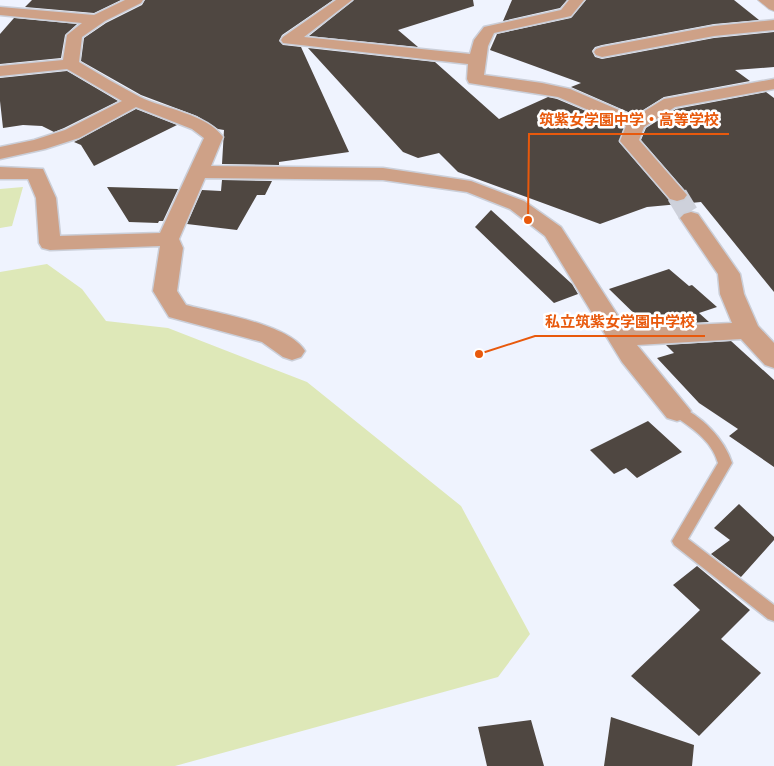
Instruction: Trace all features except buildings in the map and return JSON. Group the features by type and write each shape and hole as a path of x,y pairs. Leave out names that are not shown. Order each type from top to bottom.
{"street":[{"path":"70,64 75,35 97,20 136,0"},
{"path":"345,0 289,40 477,60"},
{"path":"577,0 566,13 489,30 484,34 477,60 476,79 538,87 563,93 582,99 636,124"},
{"path":"766,0 774,6"},
{"path":"0,11 97,20"},
{"path":"602,52 714,31 774,25"},
{"path":"0,71 70,64 135,101 198,125 214,137 168,238 172,248 165,291 177,312 271,336 292,351"},
{"path":"677,195 629,141 636,124 670,103 774,84"},
{"path":"0,154 72,134 135,101"},
{"path":"199,172 383,174 472,187 517,205 553,232 631,356 677,411"},
{"path":"0,173 36,173 46,198 50,243 168,238"},
{"path":"691,218 730,274 732,294 747,330 774,359"},
{"path":"620,337 747,330"}],"lane":[{"path":"677,411 712,437 723,452 725,462 679,541 774,614"}],"green space":[{"path":"23,187 12,226 0,228 0,189"},
{"path":"47,264 82,289 106,321 168,328 307,382 461,506 530,634 498,677 175,766 0,766 0,272"}],"tunnel":[{"path":"677,195 691,218"}],"place":[{"name":"筑紫女学園中学・高等学校","path":"528,220"},
{"name":"私立筑紫女学園中学校","path":"479,354"}]}
